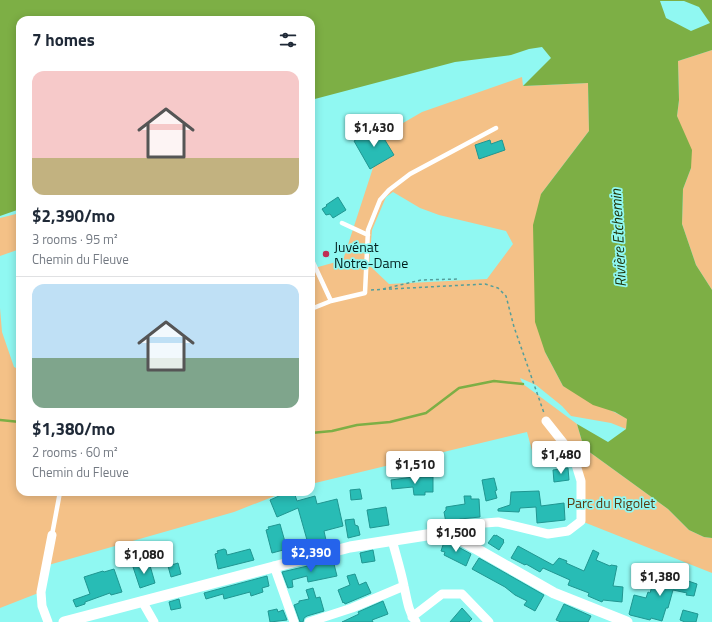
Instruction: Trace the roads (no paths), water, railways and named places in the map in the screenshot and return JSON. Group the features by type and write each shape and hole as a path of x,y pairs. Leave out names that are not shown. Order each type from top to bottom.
{"street":[{"path":"452,536 460,525 498,522 548,534 568,531 581,521 581,481 573,455 546,421"},
{"path":"64,622 350,547 433,534 452,536 554,593 627,622"},
{"path":"48,622 42,606 41,592 52,535"},
{"path":"392,540 408,606 414,620 442,594 462,594 489,622"},
{"path":"274,566 294,622"},
{"path":"309,622 352,608 404,586"},
{"path":"142,601 154,622"}],"lane":[{"path":"315,307 331,301 365,292 368,230 380,200 389,190 410,174 496,128"},
{"path":"342,223 368,235"},
{"path":"315,267 331,301"},
{"path":"52,535 59,496"}],"water":[{"name":"Rivière Etchemin","path":"0,0 712,0 712,50 678,61 679,100 677,116 692,150 691,168 683,189 682,224 696,265 712,290 712,538 704,537 689,530 668,509 584,448 577,424 608,442 626,429 627,419 615,412 593,405 563,386 545,352 535,322 533,225 541,194 589,131 588,83 523,86 551,58 542,47 529,49 511,55 455,62 315,99 315,16 16,16 16,210 0,216","holes":["660,1 684,1 699,7 710,23 691,31 666,18"]}],"waterway":[{"path":"315,433 332,431 357,425 390,422 426,413 459,388 494,381 523,384"},
{"path":"0,420 16,422"}],"place":[{"name":"Juvénat Notre-Dame","path":"326,254"}],"park label":[{"name":"Parc du Rigolet","path":"611,502"}]}
